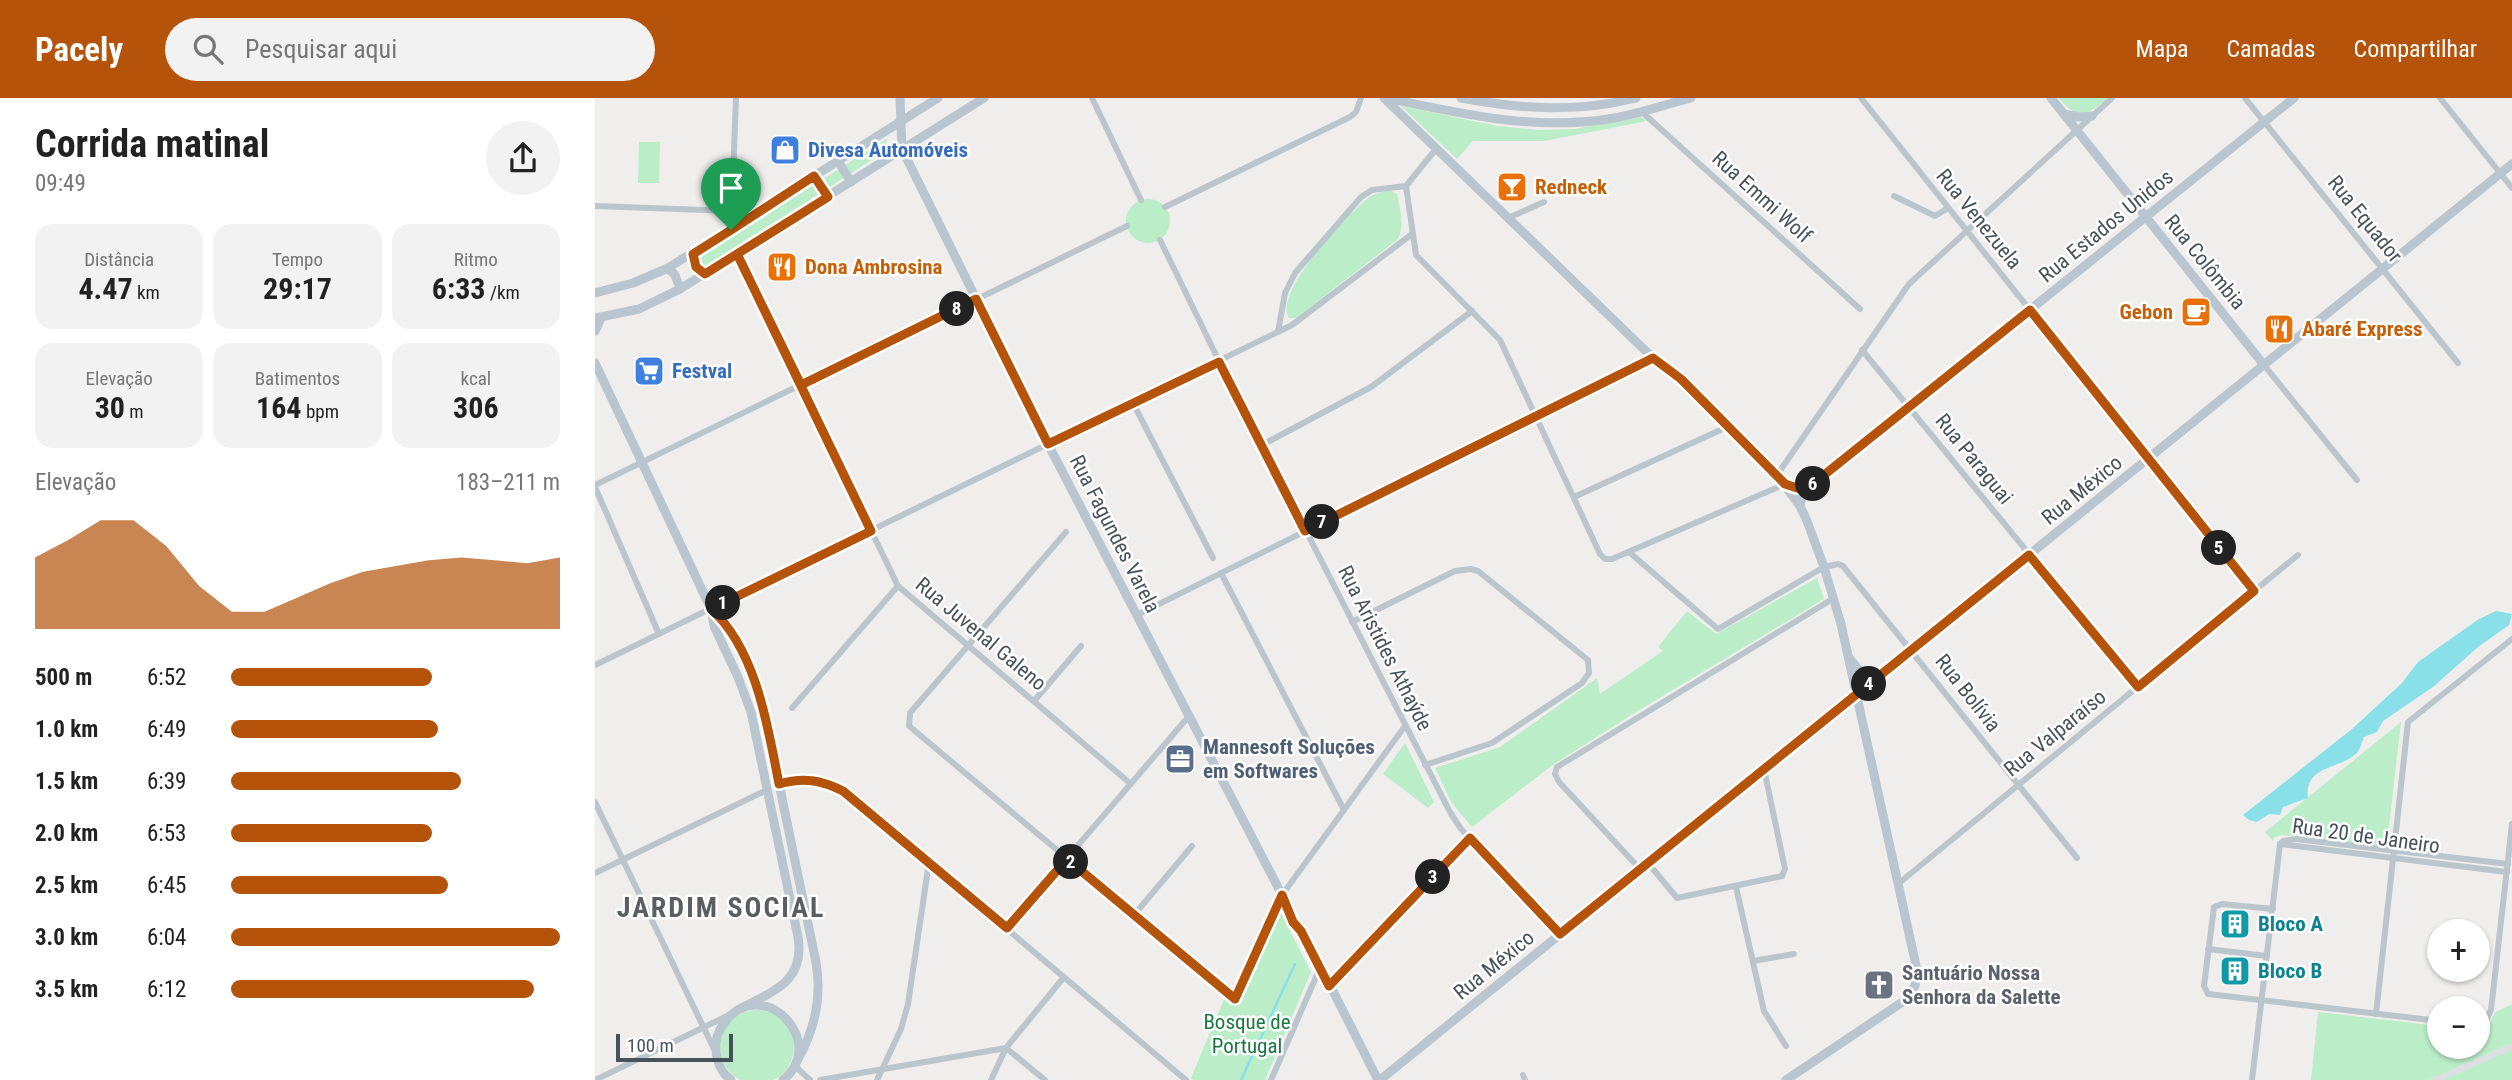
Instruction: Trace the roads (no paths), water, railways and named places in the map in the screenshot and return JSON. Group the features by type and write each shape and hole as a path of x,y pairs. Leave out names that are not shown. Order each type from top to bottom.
{"main road":[{"name":"Rua Fagundes Varela","path":"900,98 902,149 1048,444 1282,895 1293,922 1301,931 1379,1080"},
{"path":"595,293 633,284 693,254 938,98"},
{"path":"595,331 598,318 639,309 680,289 983,98"},
{"path":"1384,98 1486,118 1529,123 1612,119 1691,98"},
{"path":"1384,98 1653,358 1681,379 1777,475 1800,506 1834,598 1916,961 1915,986 1896,1007 1786,1080"},
{"path":"1461,98 1567,108 1602,106 1636,98"},
{"name":"Rua Colômbia","path":"2051,98 2265,365"},
{"name":"Rua Estados Unidos","path":"1800,506 1802,495 1809,487 2294,98"},
{"path":"1486,118 1498,114 1502,102"},
{"path":"2064,114 2092,116"},
{"path":"838,161 851,182"},
{"name":"Rua México","path":"1379,1080 2512,164"},
{"path":"814,176 828,197"},
{"path":"693,254 696,267 705,274"},
{"path":"668,268 675,275 680,289"},
{"path":"595,363 711,609 714,626 751,712 798,937 799,959 788,980 732,1013 723,1024 715,1051 719,1065 729,1079"},
{"path":"1785,484 1797,488 1809,487"},
{"path":"711,609 726,622 752,677 766,721 816,962 819,986 812,1029 796,1064 783,1080"},
{"path":"1847,655 1860,673 1875,679"},
{"path":"767,790 779,784"},
{"path":"742,1008 755,1005 769,1007 781,1013 791,1023 797,1034 799,1048 796,1064"}],"street":[{"path":"731,230 736,98"},
{"path":"1092,98 1141,200"},
{"path":"1165,207 1350,117 1356,112 1361,98"},
{"name":"Rua Venezuela","path":"1861,98 2254,591"},
{"path":"1777,475 1909,284 2112,98"},
{"name":"Rua Equador","path":"2245,98 2458,363"},
{"path":"2439,98 2512,188"},
{"name":"Rua Emmi Wolf","path":"1641,112 1860,309"},
{"path":"1278,332 1285,293 1301,264 1367,192 1406,186 1436,149"},
{"path":"1406,186 1416,255 1500,340 1600,554 1605,559 1629,552 1785,484"},
{"path":"1894,196 1935,216 1948,208"},
{"path":"1508,218 1544,202"},
{"path":"595,206 732,211"},
{"path":"659,634 595,486 1127,226"},
{"path":"595,665 1278,332 1302,319 1412,234"},
{"name":"Rua Aristides Athaýde","path":"1160,240 1219,362 1450,812 1470,838 1560,934"},
{"name":"Rua Juvenal Galeno","path":"737,254 898,586 1131,784"},
{"path":"1262,446 1371,387 1472,311"},
{"name":"Rua Paraguai","path":"1862,350 2138,687"},
{"path":"1137,615 1653,358"},
{"name":"Rua Colômbia","path":"2265,365 2357,480"},
{"path":"1133,403 1213,558"},
{"path":"1574,497 1727,427"},
{"path":"1066,532 910,713 908,721 912,729 1235,999 1282,895 1405,726"},
{"path":"1629,552 1718,629 1824,567"},
{"name":"Rua Valparaíso","path":"1898,884 2298,555"},
{"name":"Rua Bolívia","path":"1824,567 1838,564 1848,571 2077,858"},
{"path":"1352,622 1455,571 1471,569 1478,571 1588,660 1589,673 1582,683 1500,738 1483,747 1425,765"},
{"path":"1221,573 1344,810"},
{"path":"792,708 898,586"},
{"path":"1640,869 1559,782 1555,770 1559,764 1834,598"},
{"path":"2376,1014 2408,722 2512,639"},
{"path":"1034,701 1080,646"},
{"path":"1007,928 1189,716"},
{"path":"1648,863 1677,898 1779,878 1784,873 1764,769"},
{"path":"779,784 806,779 829,784 843,791 1186,1080"},
{"path":"595,873 767,790"},
{"path":"595,802 715,1051"},
{"path":"2490,1012 2512,824"},
{"path":"1329,986 1470,838"},
{"name":"Rua 20 de Janeiro","path":"2273,909 2280,844 2507,868"},
{"path":"1134,915 1192,846"},
{"path":"877,1080 905,1019 929,862"},
{"path":"1736,887 1764,1011 1787,1046"},
{"path":"2252,1080 2262,1001 2273,909 2218,905 2212,911 2205,992 2212,995 2262,1001 2427,1020"},
{"path":"2208,949 2267,956"},
{"path":"1753,961 1794,954"},
{"path":"1271,1080 1320,968"},
{"path":"991,1080 1006,1048 1064,977"},
{"path":"595,1080 732,1013"},
{"path":"820,1080 1006,1048 1045,1080"},
{"path":"796,1064 810,1080"}],"water":[{"path":"2496,611 2512,614 2509,625 2478,647 2433,687 2383,721 2377,732 2364,737 2357,753 2311,779 2308,798 2283,807 2280,815 2269,814 2257,822 2243,815 2352,729 2402,683 2418,662 2479,619"}],"waterway":[{"path":"1241,1080 1295,964"}],"place":[{"name":"Divesa Automóveis","path":"785,150"},
{"name":"Redneck","path":"1512,187"},
{"name":"Dona Ambrosina","path":"782,267"},
{"name":"Gebon","path":"2196,312"},
{"name":"Abaré Express","path":"2279,329"},
{"name":"Festval","path":"649,371"},
{"name":"Mannesoft Soluções em Softwares","path":"1180,759"},
{"name":"Bloco A","path":"2235,924"},
{"name":"Bloco B","path":"2235,971"},
{"name":"Santuário Nossa Senhora da Salette","path":"1879,985"}],"district":[{"name":"JARDIM SOCIAL","path":"721,907"}],"park label":[{"name":"Bosque de Portugal","path":"1247,1034"}]}
